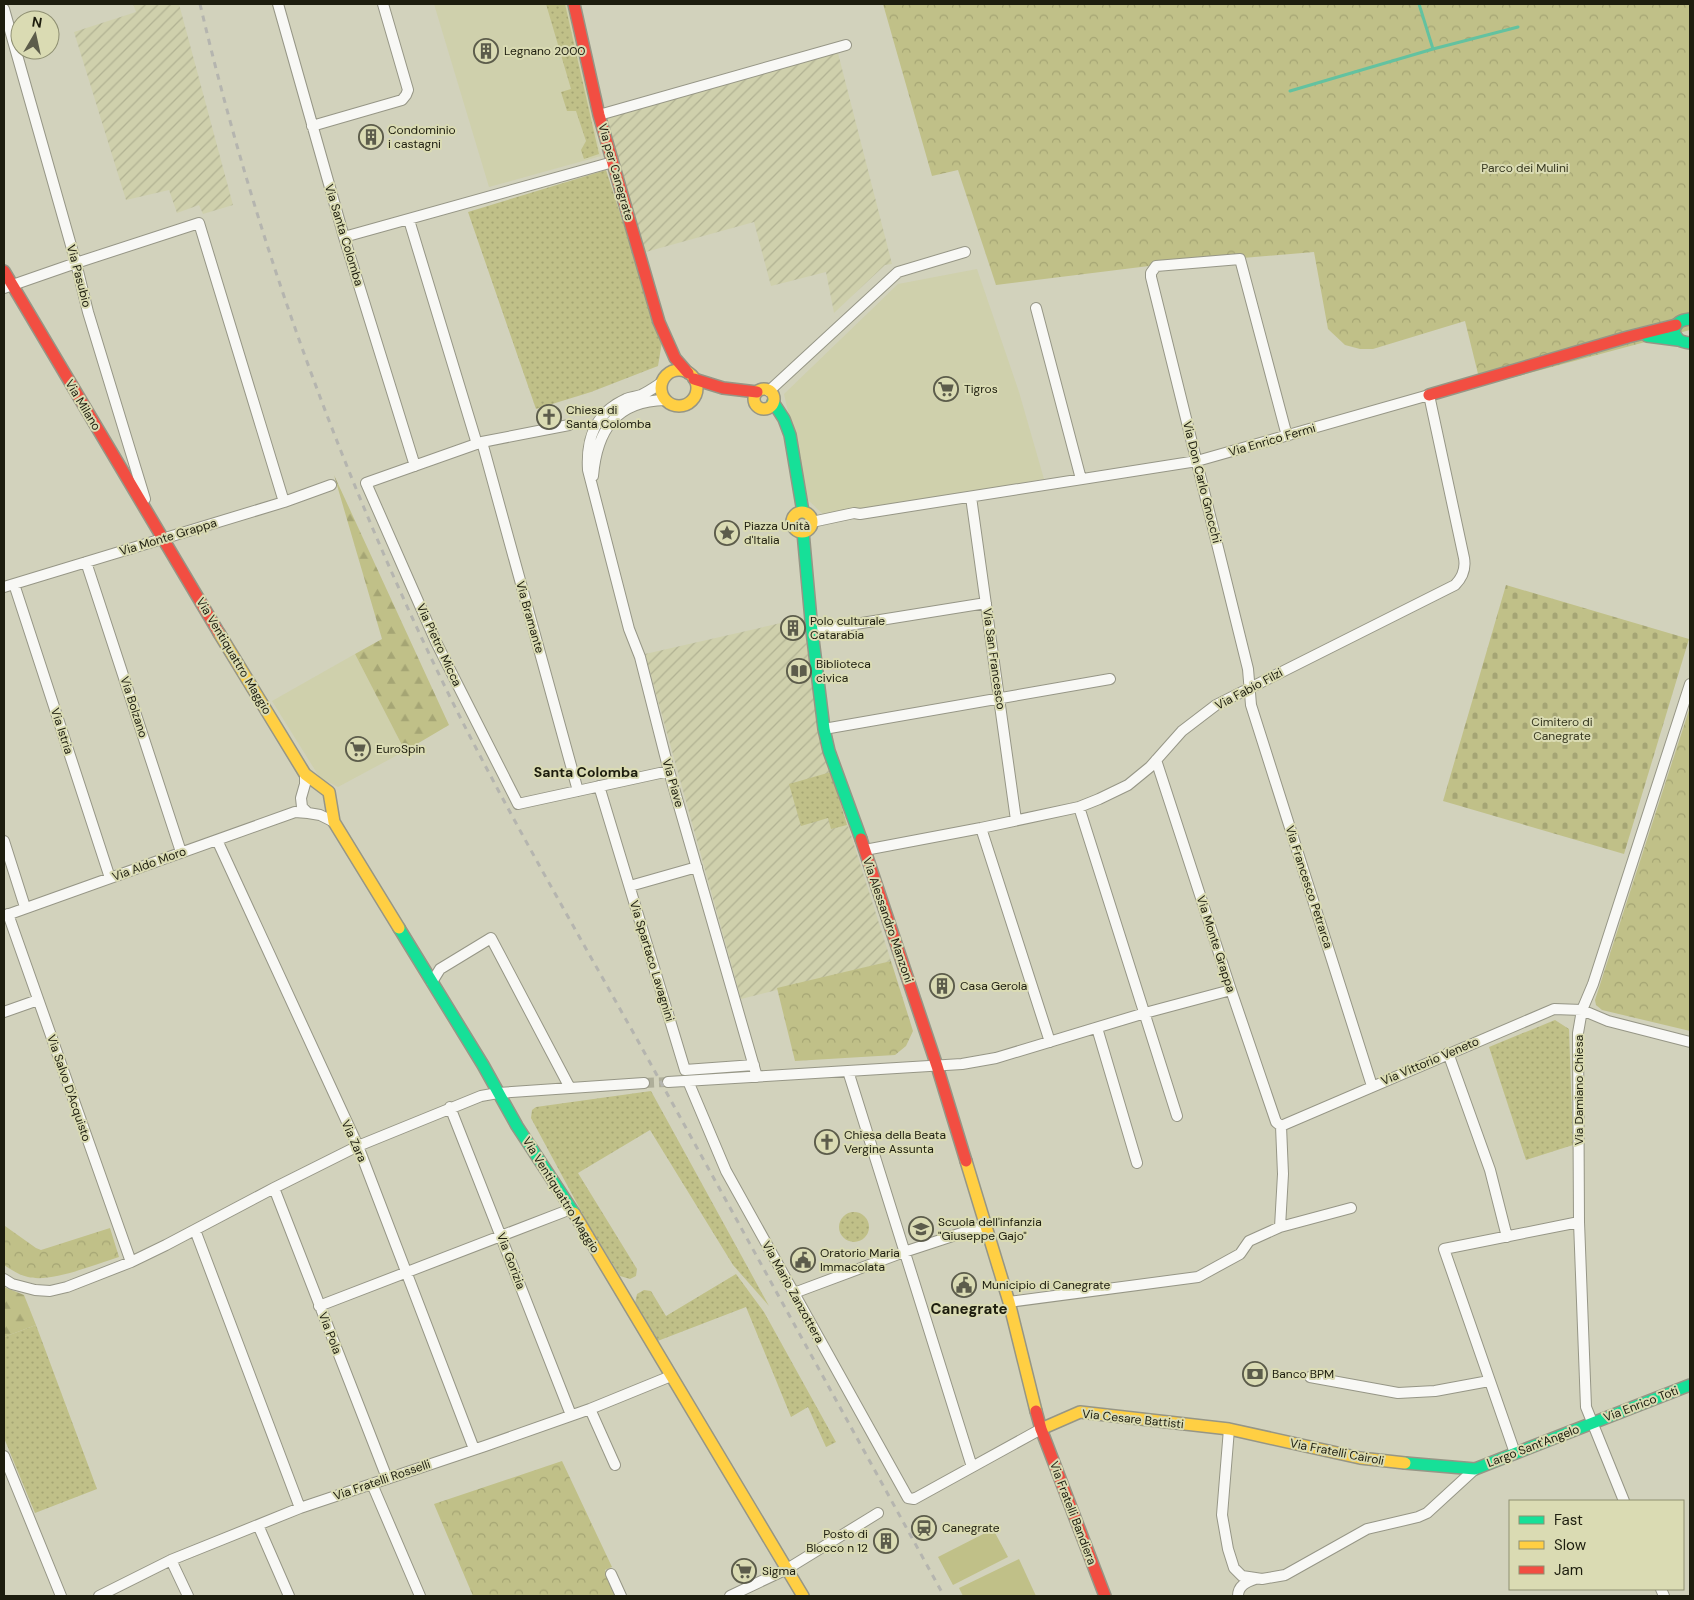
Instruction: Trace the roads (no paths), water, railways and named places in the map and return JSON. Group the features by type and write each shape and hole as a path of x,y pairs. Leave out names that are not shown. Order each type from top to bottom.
{"street":[{"name":"Via Santa Colomba","path":"278,4 344,237 415,466"},
{"path":"312,126 402,100 406,95 408,90 383,4"},
{"name":"Via per Canegrate","path":"574,4 599,115 659,322 675,358 691,376"},
{"name":"Via Pasubio","path":"4,9 76,263 88,312 144,498 163,531 163,538"},
{"path":"599,115 846,45"},
{"path":"344,237 612,162"},
{"name":"Via Bramante","path":"409,220 479,443 578,791"},
{"path":"8,287 199,223 284,502"},
{"path":"760,393 898,272 965,252"},
{"name":"Via Don Carlo Gnocchi","path":"1249,687 1248,669 1151,277 1153,269 1161,265 1240,259 1286,436"},
{"name":"Via Milano","path":"4,271 8,287 163,538"},
{"path":"1036,308 1081,480"},
{"name":"Via Enrico Fermi","path":"812,522 1196,461 1628,337 1676,325 1681,320 1690,319"},
{"path":"1676,325 1674,333 1686,344"},
{"path":"1628,337 1647,336 1686,344"},
{"name":"Via per Canegrate","path":"663,380 666,339"},
{"path":"673,371 683,371 691,376 697,388 695,396 689,403 679,406 665,400 660,390 663,380 673,371"},
{"name":"Via Alessandro Manzoni","path":"691,376 723,388 743,389 773,396 773,407 784,419 790,435 802,512 794,516 792,522 794,528 803,532 812,631 824,730 829,751 865,850 937,1066 1009,1302"},
{"name":"Via Piave","path":"663,380 643,394 628,398 604,414 597,423 589,442 588,470 629,629 640,657 669,771 757,1077"},
{"name":"Via Alessandro Manzoni","path":"695,396 723,388"},
{"name":"Via Alessandro Manzoni","path":"760,393 757,406 763,409 773,407"},
{"name":"Via Fabio Filzi","path":"865,850 1079,807 1128,784 1150,767 1182,731 1204,713 1249,687 1455,585 1462,576 1465,564 1429,395"},
{"name":"Via Piave","path":"592,489 595,458 606,428 622,411 632,405 648,401 665,400"},
{"path":"415,466 479,443 569,425"},
{"name":"Via Pietro Micca","path":"415,466 366,484 436,642 518,804 578,791"},
{"name":"Via Monte Grappa","path":"9,586 284,502 331,485"},
{"name":"Via San Francesco","path":"971,497 1016,820"},
{"path":"802,512 808,514 812,522 811,528 803,532"},
{"name":"Via Ventiquattro Maggio","path":"163,538 305,774 329,792 334,822 517,1126 571,1209 803,1596"},
{"name":"Via Bolzano","path":"86,562 181,852"},
{"name":"Via Istria","path":"9,586 110,878"},
{"path":"812,631 986,603"},
{"path":"824,730 1110,679"},
{"name":"Via Damiano Chiesa","path":"1624,1500 1591,1424 1586,1407 1580,1222 1578,1033 1582,1010 1593,984 1690,684"},
{"name":"Via Francesco Petrarca","path":"1249,687 1254,715 1372,1086"},
{"name":"Via Monte Grappa","path":"1156,760 1276,1122 1281,1126"},
{"path":"578,791 669,771"},
{"path":"295,812 301,803 305,774"},
{"path":"304,790 315,784 323,786"},
{"name":"Via Spartaco Lavagnini","path":"599,786 685,1070 754,1065"},
{"path":"301,803 308,813 320,815 334,822"},
{"path":"320,815 327,811 331,804"},
{"path":"1079,807 1176,1116"},
{"name":"Via Aldo Moro","path":"6,915 295,812 308,813"},
{"path":"981,828 1050,1042"},
{"name":"Via Zara","path":"217,840 358,1146 474,1449"},
{"path":"4,841 25,907"},
{"path":"630,886 697,867"},
{"name":"Via Salvo D'Acquisto","path":"6,915 131,1262"},
{"path":"425,971 440,969 491,938 570,1088"},
{"path":"432,982 440,969"},
{"path":"668,1082 957,1065 996,1058 1145,1013 1231,990"},
{"path":"4,1012 38,1000"},
{"name":"Via Vittorio Veneto","path":"1281,1126 1554,1009 1582,1010"},
{"path":"1582,1010 1608,1021 1690,1042"},
{"path":"1097,1028 1137,1163"},
{"path":"1448,1053 1490,1170 1507,1236"},
{"path":"848,1071 972,1467 1041,1429"},
{"name":"Via Mario Zanzottera","path":"688,1081 726,1171 908,1498 914,1499 972,1467"},
{"path":"4,1279 23,1288 50,1291 67,1288 166,1246 274,1188 358,1146 481,1096 498,1093 644,1083"},
{"name":"Via Gorizia","path":"450,1107 571,1415"},
{"path":"1280,1227 1283,1174 1281,1126"},
{"name":"Via Pola","path":"274,1188 386,1478"},
{"path":"1009,1302 1198,1277 1240,1254 1249,1241 1280,1227 1351,1208"},
{"path":"319,1306 571,1209"},
{"path":"1515,1453 1444,1249 1580,1222"},
{"path":"794,1293 904,1252 986,1226"},
{"path":"195,1230 300,1508"},
{"name":"Via Fratelli Bandiera","path":"1009,1302 1041,1429 1105,1596"},
{"name":"Via Fratelli Rosselli","path":"99,1596 171,1560 300,1508 590,1409 671,1376"},
{"path":"1310,1377 1398,1394 1435,1391 1489,1381"},
{"name":"Via Enrico Toti","path":"1591,1424 1689,1388"},
{"path":"590,1409 615,1466"},
{"name":"Via Cesare Battisti","path":"1041,1429 1080,1412 1229,1430"},
{"name":"Largo Sant'Angelo","path":"1475,1469 1591,1424"},
{"path":"1229,1430 1222,1515 1228,1549 1234,1568 1242,1576 1255,1579"},
{"name":"Via Fratelli Cairoli","path":"1229,1430 1360,1458 1462,1473 1475,1469"},
{"path":"4,1456 61,1596"},
{"path":"1238,1596 1238,1592 1244,1583 1255,1579 1285,1574 1367,1529 1418,1518 1427,1513 1462,1473"},
{"path":"372,1484 420,1596"},
{"path":"730,1596 787,1569 878,1513"},
{"path":"258,1525 289,1596"},
{"path":"171,1560 188,1596"},
{"path":"611,1574 621,1596"}],"waterway":[{"path":"1419,4 1433,49"},
{"path":"1290,91 1433,49 1518,27"}],"tunnel":[{"path":"644,1083 668,1082"}],"railway":[{"path":"200,4 248,184 276,273 340,448 375,534 413,619 453,703 551,887 944,1596"}],"place":[{"name":"Legnano 2000","path":"486,51"},
{"name":"Condominio i castagni","path":"371,137"},
{"name":"Tigros","path":"946,389"},
{"name":"Chiesa di Santa Colomba","path":"549,417"},
{"name":"Piazza Unità d'Italia","path":"727,533"},
{"name":"Polo culturale Catarabia","path":"793,628"},
{"name":"Biblioteca civica","path":"799,671"},
{"name":"EuroSpin","path":"358,749"},
{"name":"Casa Gerola","path":"942,986"},
{"name":"Chiesa della Beata Vergine Assunta","path":"827,1142"},
{"name":"Scuola dell'infanzia \"Giuseppe Gajo\"","path":"921,1229"},
{"name":"Oratorio Maria Immacolata","path":"803,1260"},
{"name":"Municipio di Canegrate","path":"964,1285"},
{"name":"Banco BPM","path":"1255,1374"},
{"name":"Canegrate","path":"924,1528"},
{"name":"Posto di Blocco n 12","path":"886,1541"},
{"name":"Sigma","path":"744,1571"}],"district":[{"name":"Santa Colomba","path":"586,772"},
{"name":"Canegrate","path":"969,1309"}],"park label":[{"name":"Parco dei Mulini","path":"1525,168"},
{"name":"Cimitero di Canegrate","path":"1562,729"}]}
